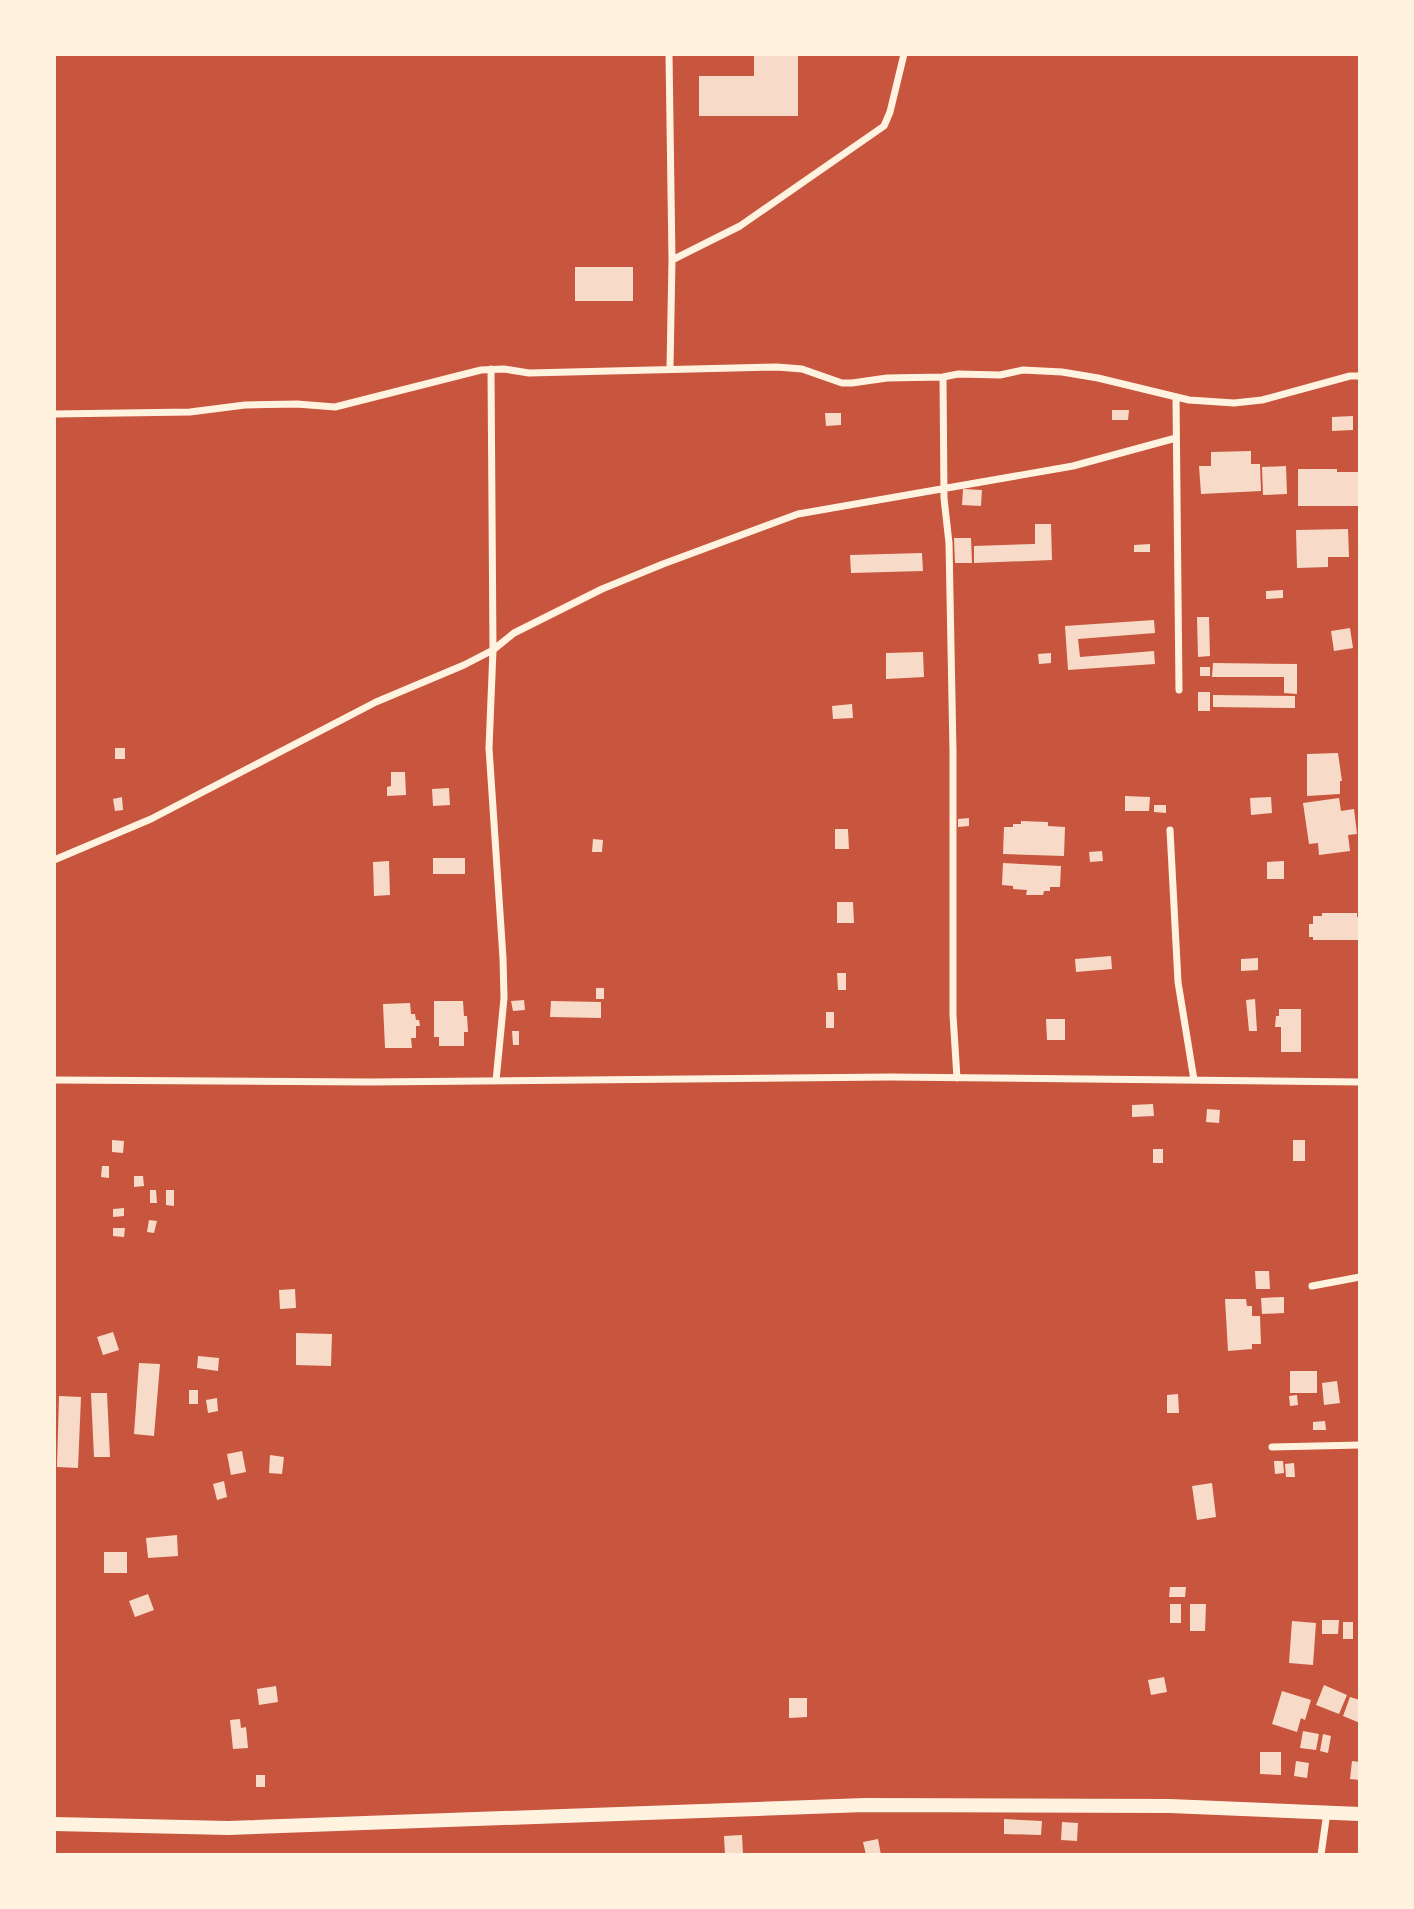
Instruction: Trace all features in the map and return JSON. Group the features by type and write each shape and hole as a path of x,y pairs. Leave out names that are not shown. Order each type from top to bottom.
{"main road":[{"path":"54,1824 228,1828 865,1805 1171,1806 1360,1814"}],"street":[{"path":"669,54 672,260 670,368"},
{"path":"672,260 740,226 884,126 890,113 904,54"},
{"path":"54,414 190,412 245,405 297,404 335,407 491,369 529,373 778,367 802,369 842,383 958,374 1000,375 1023,370 1098,377 1176,397 1234,403 1262,400 1350,376 1360,376"},
{"path":"491,369 494,650 489,748 504,998 496,1081"},
{"path":"943,377 953,752 953,1015 957,1078"},
{"path":"1176,397 1180,690"},
{"path":"54,860 151,819 322,729 494,650 514,633 601,589 798,514 1073,466 1177,438"},
{"path":"1170,830 1178,982 1194,1080"},
{"path":"54,1080 957,1078 1360,1082"},
{"path":"1312,1286 1360,1277"},
{"path":"1272,1447 1360,1446"},
{"path":"1321,1855 1327,1811"}],"building":[{"path":"754,54 798,54 798,116 699,116 699,76 754,76"},
{"path":"575,267 633,267 633,301 575,301"},
{"path":"1112,410 1129,410 1128,420 1112,420"},
{"path":"825,413 841,413 841,425 826,426"},
{"path":"1353,416 1353,430 1332,431 1332,417"},
{"path":"1251,451 1251,464 1260,464 1261,491 1201,494 1199,466 1211,466 1211,452"},
{"path":"1286,466 1287,494 1263,495 1262,467"},
{"path":"1298,469 1360,472 1360,506 1298,506"},
{"path":"963,489 982,490 981,506 962,505"},
{"path":"1035,524 1051,524 1052,560 974,563 974,546 1035,544"},
{"path":"1348,529 1349,557 1328,557 1328,567 1297,568 1296,530"},
{"path":"954,538 971,538 972,563 955,563"},
{"path":"1150,544 1150,552 1134,552 1134,545"},
{"path":"922,553 923,571 851,573 850,555"},
{"path":"1283,590 1283,598 1266,599 1266,591"},
{"path":"1197,617 1209,617 1210,656 1198,657"},
{"path":"1154,620 1155,633 1078,639 1080,657 1154,651 1155,664 1068,670 1065,626"},
{"path":"1350,628 1353,648 1334,651 1331,631"},
{"path":"923,652 924,677 886,679 886,653"},
{"path":"1051,653 1051,663 1039,664 1038,654"},
{"path":"1213,663 1297,664 1297,694 1284,693 1284,677 1212,677"},
{"path":"1200,667 1210,667 1210,676 1200,676"},
{"path":"1198,692 1210,692 1210,711 1198,711"},
{"path":"1213,695 1295,696 1295,708 1213,707"},
{"path":"852,704 853,718 833,719 832,706"},
{"path":"115,748 125,748 125,759 115,759"},
{"path":"1338,753 1342,781 1340,794 1307,796 1307,754"},
{"path":"391,772 405,772 406,795 387,796 387,787 391,786"},
{"path":"449,788 450,805 433,806 432,789"},
{"path":"1125,796 1150,797 1149,811 1125,811"},
{"path":"122,797 123,810 115,811 113,799"},
{"path":"1271,797 1272,813 1251,815 1250,798"},
{"path":"1339,798 1341,811 1354,809 1357,834 1348,835 1350,851 1319,855 1318,843 1309,844 1303,803"},
{"path":"1154,805 1166,805 1166,813 1154,812"},
{"path":"969,818 969,826 958,827 958,819"},
{"path":"1021,821 1048,822 1048,826 1065,827 1064,856 1003,854 1004,827 1013,827 1013,824 1021,824"},
{"path":"835,829 848,829 849,849 835,849"},
{"path":"593,839 603,840 602,852 592,852"},
{"path":"1102,851 1103,861 1090,862 1089,852"},
{"path":"433,858 465,858 465,874 433,874"},
{"path":"389,861 390,895 374,896 373,862"},
{"path":"1284,861 1284,879 1267,879 1267,862"},
{"path":"1003,863 1061,866 1060,887 1050,887 1050,891 1044,891 1043,895 1026,895 1027,890 1002,885"},
{"path":"837,902 853,902 854,923 837,923"},
{"path":"1322,913 1357,913 1357,917 1360,917 1360,940 1313,940 1313,937 1309,937 1309,924 1313,924 1313,916 1322,916"},
{"path":"1111,956 1112,969 1076,972 1075,959"},
{"path":"1258,958 1258,970 1241,971 1241,959"},
{"path":"837,973 846,973 846,990 838,990"},
{"path":"596,988 604,988 604,999 596,999"},
{"path":"1255,999 1257,1031 1249,1031 1246,1000"},
{"path":"524,1000 525,1010 513,1011 511,1001"},
{"path":"434,1001 463,1001 468,1032 464,1032 464,1046 439,1046 439,1037 434,1037"},
{"path":"551,1001 601,1002 601,1018 550,1017"},
{"path":"410,1003 411,1014 415,1014 420,1026 416,1026 416,1038 411,1038 412,1048 385,1048 383,1004"},
{"path":"1279,1009 1301,1009 1301,1052 1281,1052 1281,1027 1275,1027"},
{"path":"826,1012 834,1012 834,1028 826,1028"},
{"path":"1046,1019 1065,1019 1065,1040 1047,1040"},
{"path":"512,1031 519,1031 519,1045 513,1045"},
{"path":"1153,1104 1154,1116 1132,1117 1132,1105"},
{"path":"1207,1109 1220,1110 1219,1123 1206,1122"},
{"path":"112,1140 124,1141 123,1153 112,1152"},
{"path":"1293,1140 1305,1140 1305,1161 1293,1161"},
{"path":"1153,1149 1163,1149 1163,1163 1153,1163"},
{"path":"102,1166 109,1166 109,1178 101,1177"},
{"path":"134,1176 143,1176 144,1186 134,1187"},
{"path":"150,1190 156,1190 157,1203 150,1203"},
{"path":"166,1190 174,1190 174,1206 166,1205"},
{"path":"124,1208 124,1216 113,1217 113,1209"},
{"path":"149,1220 157,1221 154,1233 147,1232"},
{"path":"113,1228 125,1228 124,1237 113,1236"},
{"path":"1255,1271 1269,1271 1270,1289 1256,1289"},
{"path":"295,1289 296,1308 280,1309 279,1290"},
{"path":"1284,1297 1284,1313 1262,1314 1261,1298"},
{"path":"1225,1299 1246,1299 1247,1306 1252,1306 1252,1316 1260,1316 1261,1344 1252,1344 1252,1349 1228,1351"},
{"path":"113,1332 119,1350 103,1355 97,1337"},
{"path":"296,1333 332,1334 331,1366 296,1365"},
{"path":"198,1356 219,1358 218,1371 197,1368"},
{"path":"139,1363 160,1364 154,1436 134,1434"},
{"path":"1290,1371 1317,1371 1317,1393 1290,1393"},
{"path":"1337,1381 1340,1403 1324,1405 1322,1383"},
{"path":"189,1390 198,1390 198,1404 189,1404"},
{"path":"91,1393 107,1393 110,1457 94,1457"},
{"path":"1178,1394 1179,1413 1167,1413 1167,1395"},
{"path":"1297,1395 1298,1405 1290,1406 1289,1396"},
{"path":"59,1396 81,1397 78,1468 57,1467"},
{"path":"217,1398 218,1411 208,1413 206,1400"},
{"path":"1325,1421 1326,1430 1313,1430 1313,1422"},
{"path":"242,1451 246,1472 231,1475 227,1454"},
{"path":"270,1455 284,1457 282,1474 269,1473"},
{"path":"1274,1461 1283,1461 1284,1473 1275,1474"},
{"path":"1294,1463 1295,1477 1286,1477 1285,1464"},
{"path":"224,1481 227,1497 217,1500 213,1484"},
{"path":"1212,1483 1216,1517 1197,1520 1192,1486"},
{"path":"177,1535 178,1556 148,1558 146,1538"},
{"path":"104,1552 127,1552 127,1573 104,1573"},
{"path":"1170,1587 1186,1587 1185,1597 1169,1597"},
{"path":"148,1594 154,1610 135,1617 129,1601"},
{"path":"1170,1604 1181,1604 1181,1623 1170,1623"},
{"path":"1190,1604 1206,1604 1205,1631 1190,1631"},
{"path":"1322,1620 1339,1620 1338,1634 1322,1634"},
{"path":"1292,1621 1316,1623 1313,1665 1289,1663"},
{"path":"1343,1622 1353,1622 1353,1639 1343,1639"},
{"path":"1164,1677 1167,1692 1151,1695 1148,1680"},
{"path":"1324,1685 1347,1695 1339,1714 1316,1705"},
{"path":"276,1686 278,1702 259,1705 257,1689"},
{"path":"1282,1691 1311,1700 1305,1720 1301,1718 1297,1732 1272,1724"},
{"path":"1350,1697 1360,1700 1360,1723 1343,1716"},
{"path":"789,1698 807,1698 807,1717 789,1718"},
{"path":"240,1719 241,1728 246,1727 248,1748 233,1749 230,1720"},
{"path":"1303,1731 1319,1734 1316,1750 1300,1748"},
{"path":"1323,1734 1331,1736 1328,1753 1320,1751"},
{"path":"1260,1752 1281,1752 1281,1775 1260,1774"},
{"path":"1296,1761 1309,1763 1307,1778 1294,1776"},
{"path":"1352,1761 1360,1762 1360,1780 1350,1779"},
{"path":"256,1775 265,1775 265,1787 256,1787"},
{"path":"1004,1819 1042,1821 1041,1835 1004,1834"},
{"path":"1062,1822 1078,1823 1077,1841 1061,1840"},
{"path":"742,1835 743,1855 725,1855 724,1836"},
{"path":"878,1839 881,1855 866,1855 863,1842"}]}
